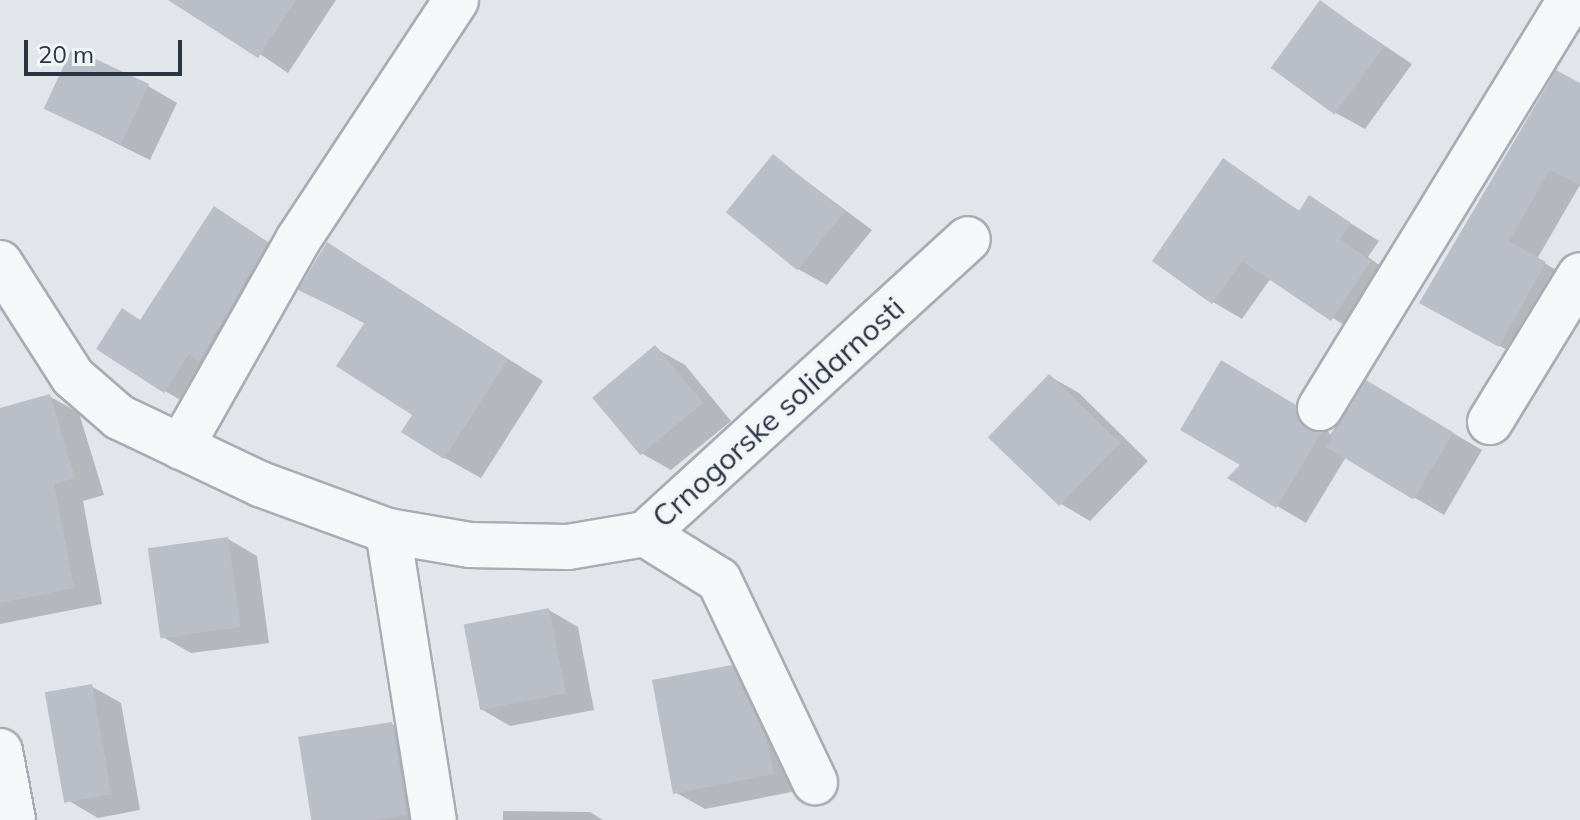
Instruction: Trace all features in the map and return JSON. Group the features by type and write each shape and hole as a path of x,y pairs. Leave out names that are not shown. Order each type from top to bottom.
{"street":[{"path":"181,447 298,240 456,0"},
{"path":"1320,408 1570,0"},
{"name":"Crnogorske solidarnosti","path":"0,263 89,395 181,447 388,531 514,548 645,534 968,239"},
{"path":"1490,422 1580,275"},
{"path":"388,531 434,820"},
{"path":"645,534 719,580 815,782"},
{"path":"0,751 13,820"}],"building":[{"path":"168,0 296,0 258,58"},
{"path":"1320,0 1384,46 1335,114 1271,68"},
{"path":"72,48 149,84 121,145 44,109"},
{"path":"1556,70 1580,83 1580,185 1550,170 1509,241 1546,262 1499,347 1419,303"},
{"path":"773,154 844,212 797,270 726,212"},
{"path":"1223,158 1299,211 1309,195 1351,223 1340,239 1371,261 1331,321 1242,261 1212,304 1152,261"},
{"path":"214,206 268,242 199,362 189,354 164,393 96,349 122,308 140,320"},
{"path":"327,242 508,359 444,459 401,432 412,415 336,366 365,322 298,290"},
{"path":"655,345 703,402 640,455 592,398"},
{"path":"1221,360 1296,405 1306,429 1322,432 1276,508 1227,478 1240,465 1180,430"},
{"path":"1049,374 1120,443 1059,506 988,437"},
{"path":"1366,380 1453,433 1413,499 1326,447"},
{"path":"50,394 75,478 54,484 74,588 0,603 0,408"},
{"path":"228,537 241,627 160,638 148,548"},
{"path":"549,608 566,693 480,710 464,625"},
{"path":"732,665 766,738 774,774 673,794 652,680"},
{"path":"92,684 111,794 64,803 45,692"},
{"path":"392,722 407,815 374,820 311,820 298,737"}]}
